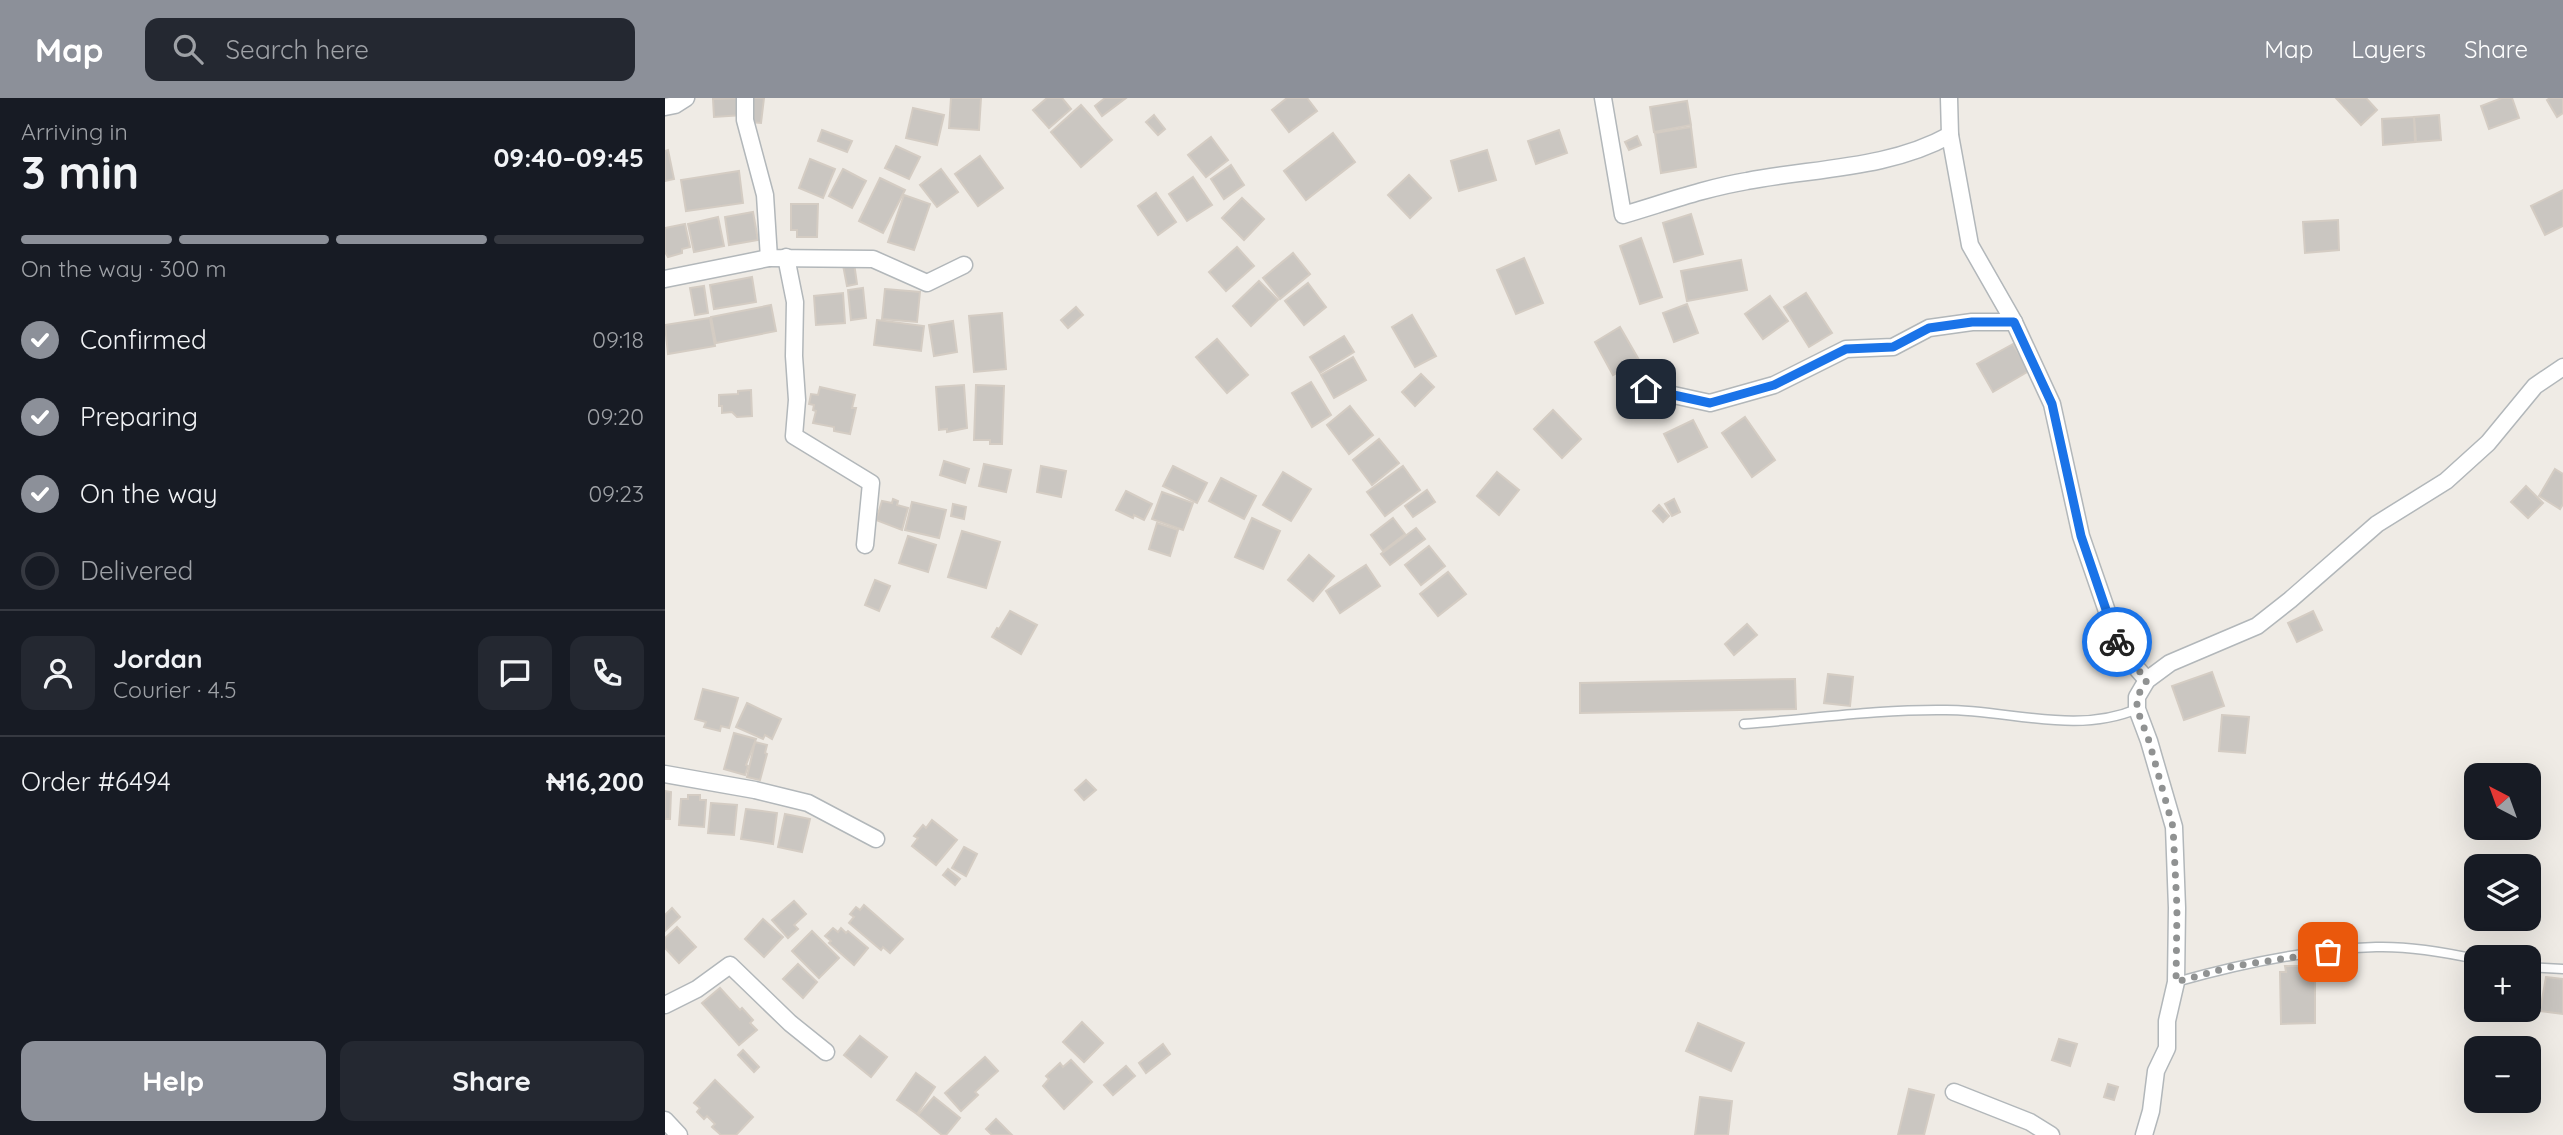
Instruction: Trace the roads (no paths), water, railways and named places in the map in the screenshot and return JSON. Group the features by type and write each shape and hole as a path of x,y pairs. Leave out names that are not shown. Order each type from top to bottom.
{"street":[{"path":"665,107 675,106 686,98"},
{"path":"745,98 745,120 765,195 777,258 795,302 794,356 797,400 794,436 871,483 865,545"},
{"path":"1603,98 1623,215 1745,181 1850,165 1924,149 1949,135"},
{"path":"1949,98 1949,135 1970,245 2014,322 2052,404 2081,536 2120,649 2147,680"},
{"path":"665,279 777,258 873,260 927,283 964,265"},
{"path":"1646,389 1710,403 1774,385 1846,349 1893,347 1929,328 1972,322 2014,322"},
{"path":"2144,1135 2151,1111 2156,1071 2167,1048 2167,1021 2176,982 2177,908 2173,827 2157,764 2137,709 2137,697 2147,680 2170,663 2257,626 2377,524 2446,481 2488,443 2535,386 2563,367"},
{"path":"665,774 755,790 808,803 876,839"},
{"path":"665,1004 698,989 730,965 790,1023 826,1052"},
{"path":"1954,1092 2030,1122 2052,1135"},
{"path":"665,1121 679,1135"}],"lane":[{"path":"1744,724 1897,710 1949,710 2054,721 2121,715 2137,709"},
{"path":"2176,982 2234,966 2377,947 2442,952 2464,957"},
{"path":"2541,968 2563,969"}]}
